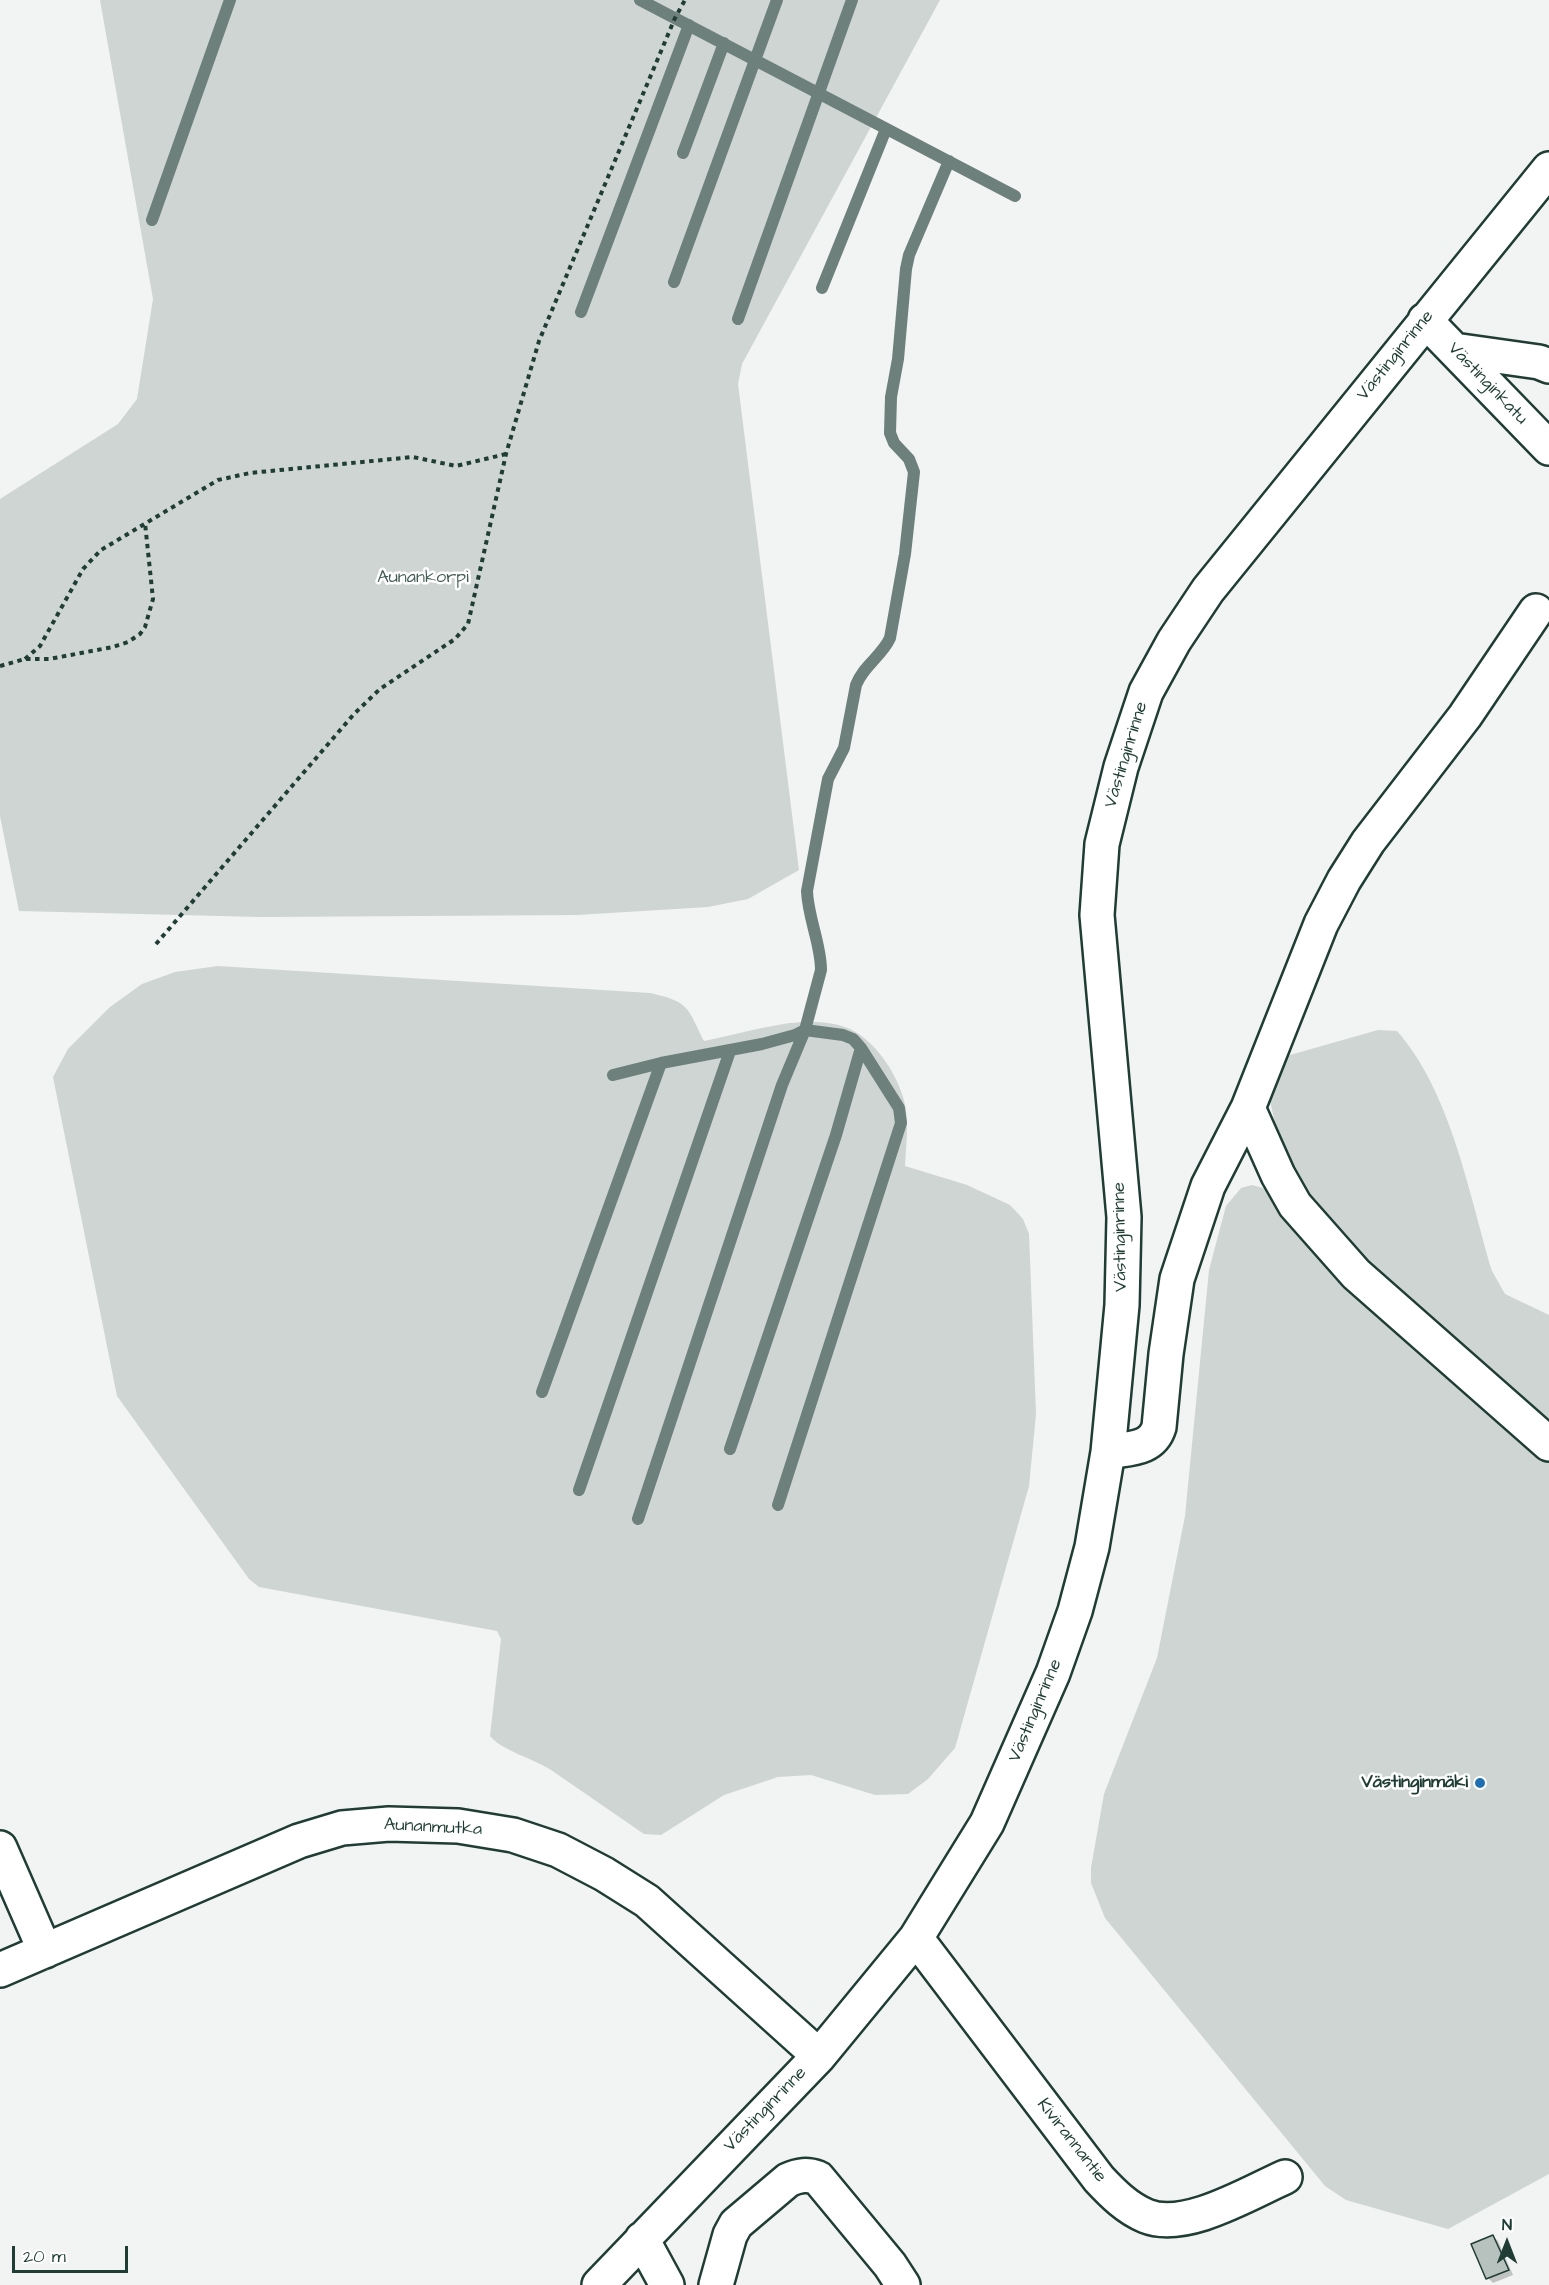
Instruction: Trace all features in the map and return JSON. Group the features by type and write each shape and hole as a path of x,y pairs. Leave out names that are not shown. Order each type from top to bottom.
{"street":[{"name":"Västinginrinne","path":"599,2285 819,2056 916,1938 987,1823 1053,1673 1075,1611 1092,1547 1108,1452 1122,1305 1124,1217 1097,915 1102,844 1121,767 1146,692 1174,641 1208,590 1549,169"},
{"name":"Västinginkatu","path":"1425,320 1549,448"},
{"path":"1454,350 1539,362 1549,366"},
{"path":"1108,1452 1148,1444 1156,1437 1177,1279 1208,1186 1248,1108 1321,924 1344,880 1375,833 1465,716 1536,611"},
{"path":"1248,1108 1278,1175 1295,1204 1356,1274 1549,1444"},
{"name":"Aunanmutka","path":"0,1970 299,1841 342,1828 389,1824 458,1826 513,1835 558,1850 604,1874 647,1901 819,2056"},
{"path":"0,1848 45,1951"},
{"name":"Kivirannantie","path":"916,1938 1099,2179 1133,2209 1161,2220 1180,2220 1204,2213 1286,2177"},
{"path":"715,2283 730,2235 736,2224 788,2180 809,2175 818,2178 890,2265 903,2285"},
{"path":"642,2239 667,2285"}],"path":[{"path":"156,944 354,714 380,688 455,639 468,624 506,454 539,341 675,18 685,0"},
{"path":"25,659 40,646 83,569 101,550 218,480 250,473 414,457 456,466 506,454"},
{"path":"0,666 25,659 49,659 113,647 129,642 140,634 146,627 153,599 145,523"}],"green space":[{"name":"Aunankorpi","path":"100,0 940,0 742,364 738,384 799,870 748,899 708,907 577,915 261,917 19,911 0,816 0,499 118,424 137,399 153,299"},
{"path":"218,966 650,993 673,1000 686,1008 704,1041 797,1022 820,1022 850,1029 876,1049 895,1077 905,1105 907,1131 905,1166 967,1185 1010,1205 1023,1219 1029,1234 1036,1414 1029,1486 955,1748 928,1779 908,1794 875,1795 811,1775 778,1777 724,1795 661,1835 644,1834 551,1770 502,1746 490,1736 501,1639 497,1631 259,1587 249,1579 117,1396 53,1077 68,1049 110,1007 142,984 175,972"},
{"path":"1378,1030 1397,1031 1416,1056 1431,1083 1456,1145 1492,1271 1505,1294 1549,1315 1549,1419 1370,1272 1286,1170 1270,1101 1272,1077 1283,1057"},
{"path":"1252,1185 1263,1188 1306,1230 1549,1450 1549,2174 1448,2229 1346,2200 1325,2186 1105,1918 1091,1883 1091,1868 1104,1794 1157,1658 1185,1516 1209,1270 1226,1206 1241,1188"}],"building":[{"path":"1493,2235 1509,2270 1486,2279 1471,2244"}],"waterway":[{"path":"152,220 230,0"},
{"path":"640,0 1015,196"},
{"path":"674,282 777,0"},
{"path":"738,319 852,0"},
{"path":"581,312 689,25"},
{"path":"683,153 724,43"},
{"path":"822,288 886,129"},
{"path":"638,1519 782,1085 805,1030 821,970 807,891 828,779 844,748 856,685 863,672 890,638 905,554 914,472 909,459 894,443 890,433 891,397 898,359 906,269 909,255 949,161"},
{"path":"613,1075 661,1063 762,1044 805,1030 843,1035 853,1039 899,1108 901,1123 778,1505"},
{"path":"730,1449 836,1135 861,1048"},
{"path":"579,1490 730,1051"},
{"path":"542,1392 661,1063"}],"place":[{"name":"Västinginmäki","path":"1480,1783"}]}
